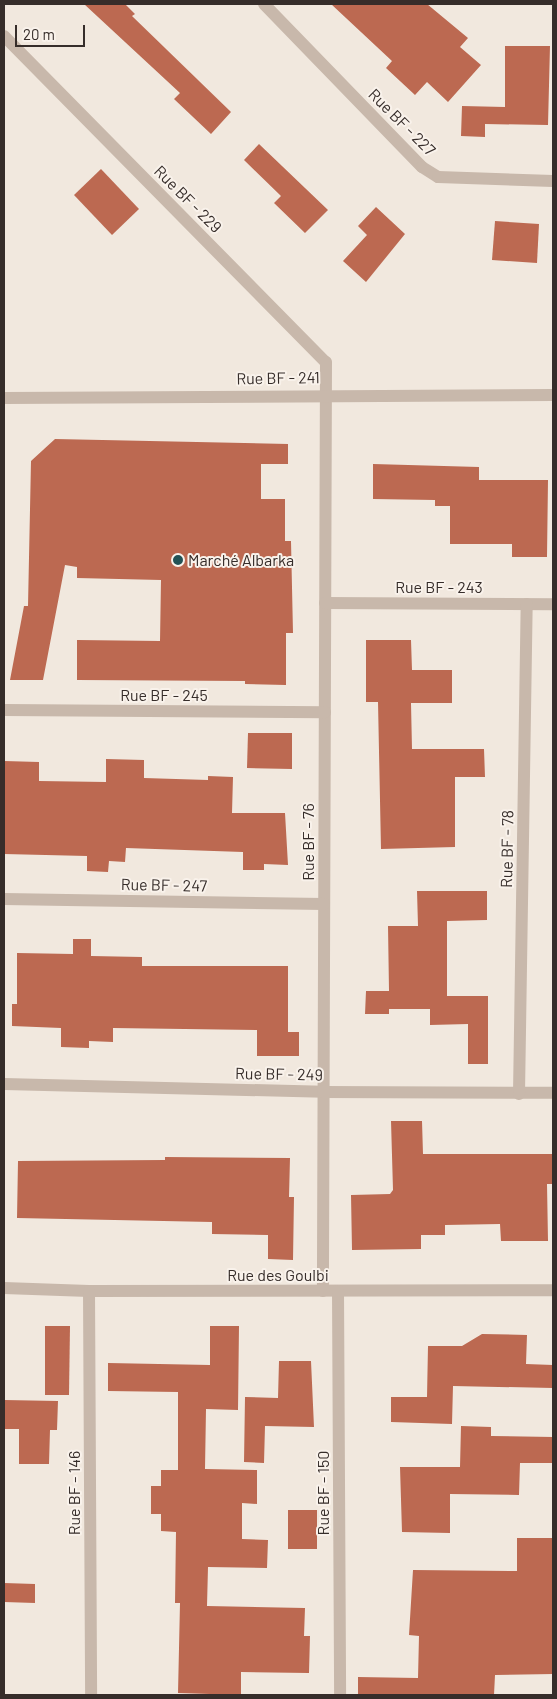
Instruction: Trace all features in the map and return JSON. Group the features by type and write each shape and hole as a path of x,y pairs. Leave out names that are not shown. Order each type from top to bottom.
{"street":[{"name":"Rue BF - 227","path":"264,4 422,167 438,177 553,181"},
{"name":"Rue BF - 229","path":"4,36 326,362 326,394"},
{"name":"Rue BF - 241","path":"4,398 326,394 553,395"},
{"name":"Rue BF - 76","path":"323,1291 326,394"},
{"name":"Rue BF - 243","path":"325,603 553,604"},
{"name":"Rue BF - 78","path":"519,1094 528,604"},
{"name":"Rue BF - 245","path":"4,710 325,712"},
{"name":"Rue BF - 247","path":"4,899 324,904"},
{"name":"Rue BF - 249","path":"4,1084 323,1092 553,1093"},
{"name":"Rue des Goulbi","path":"4,1288 89,1291 553,1290"},
{"name":"Rue BF - 146","path":"89,1291 91,1695"},
{"name":"Rue BF - 150","path":"338,1291 340,1695"}],"building":[{"path":"84,4 125,4 135,14 132,16 231,112 211,134 174,99 180,93"},
{"path":"331,4 427,4 468,38 460,47 481,65 448,102 427,82 415,95 386,68 392,61"},
{"path":"505,46 550,46 548,125 485,124 485,137 461,136 462,106 505,107"},
{"path":"259,144 328,210 305,233 274,203 281,196 244,160"},
{"path":"101,169 139,209 112,235 74,195"},
{"path":"376,207 405,234 366,282 343,261 367,235 358,226"},
{"path":"495,221 539,224 537,263 492,260"},
{"path":"55,439 288,444 288,464 261,464 261,499 285,499 285,541 291,541 293,633 286,633 286,685 245,684 245,681 77,680 77,640 160,641 161,580 77,578 77,567 65,565 43,680 10,680 24,606 28,606 31,461"},
{"path":"373,464 479,467 479,480 548,480 547,557 512,557 512,544 450,544 450,506 435,506 435,500 373,499"},
{"path":"366,640 411,640 412,670 452,670 452,703 411,703 412,749 484,749 485,777 455,777 455,847 381,849 378,702 366,702"},
{"path":"248,733 292,733 292,769 247,768"},
{"path":"106,759 144,760 144,778 208,780 208,776 233,777 232,813 285,813 288,865 264,864 264,870 243,870 243,852 126,848 125,862 109,861 108,872 87,871 87,856 4,854 4,761 39,762 39,781 106,782"},
{"path":"417,891 487,891 487,920 447,921 447,996 488,996 488,1064 468,1064 468,1024 430,1025 430,1009 389,1009 389,1014 365,1014 366,991 389,991 388,926 418,926"},
{"path":"73,939 91,939 91,956 142,957 142,966 288,966 288,1032 299,1032 299,1056 257,1056 257,1030 113,1028 113,1042 89,1041 89,1048 61,1047 61,1028 12,1026 12,1004 17,1004 17,953 73,954"},
{"path":"391,1121 422,1121 423,1154 553,1154 553,1184 547,1184 548,1241 501,1241 500,1224 445,1225 445,1235 421,1235 421,1249 352,1250 351,1195 390,1194 393,1190"},
{"path":"165,1157 290,1158 289,1197 294,1197 293,1260 268,1259 268,1235 212,1234 212,1222 17,1218 18,1161 165,1160"},
{"path":"45,1326 70,1326 69,1395 45,1395"},
{"path":"210,1326 239,1326 238,1410 206,1409 205,1469 257,1470 257,1504 242,1503 242,1539 268,1540 267,1568 208,1567 207,1606 305,1608 304,1636 310,1636 309,1673 241,1672 241,1695 178,1693 180,1603 175,1603 176,1532 161,1531 161,1514 151,1514 151,1486 161,1486 161,1470 178,1470 178,1392 108,1391 108,1363 210,1365"},
{"path":"482,1334 527,1335 526,1364 553,1365 553,1388 453,1386 452,1424 391,1422 391,1397 427,1397 428,1346 462,1346"},
{"path":"279,1361 311,1361 314,1427 265,1426 264,1463 244,1462 245,1397 278,1398"},
{"path":"4,1400 58,1401 57,1430 50,1430 49,1464 19,1464 19,1429 4,1429"},
{"path":"461,1426 491,1427 491,1436 553,1437 553,1463 520,1463 519,1495 450,1494 450,1533 402,1532 400,1467 460,1467"},
{"path":"288,1510 317,1510 317,1549 288,1549"},
{"path":"517,1538 553,1538 553,1674 495,1675 494,1695 358,1695 358,1677 418,1678 419,1636 409,1635 413,1570 517,1571"},
{"path":"4,1583 35,1584 35,1603 4,1602"}],"place":[{"name":"Marché Albarka","path":"178,560"}]}
